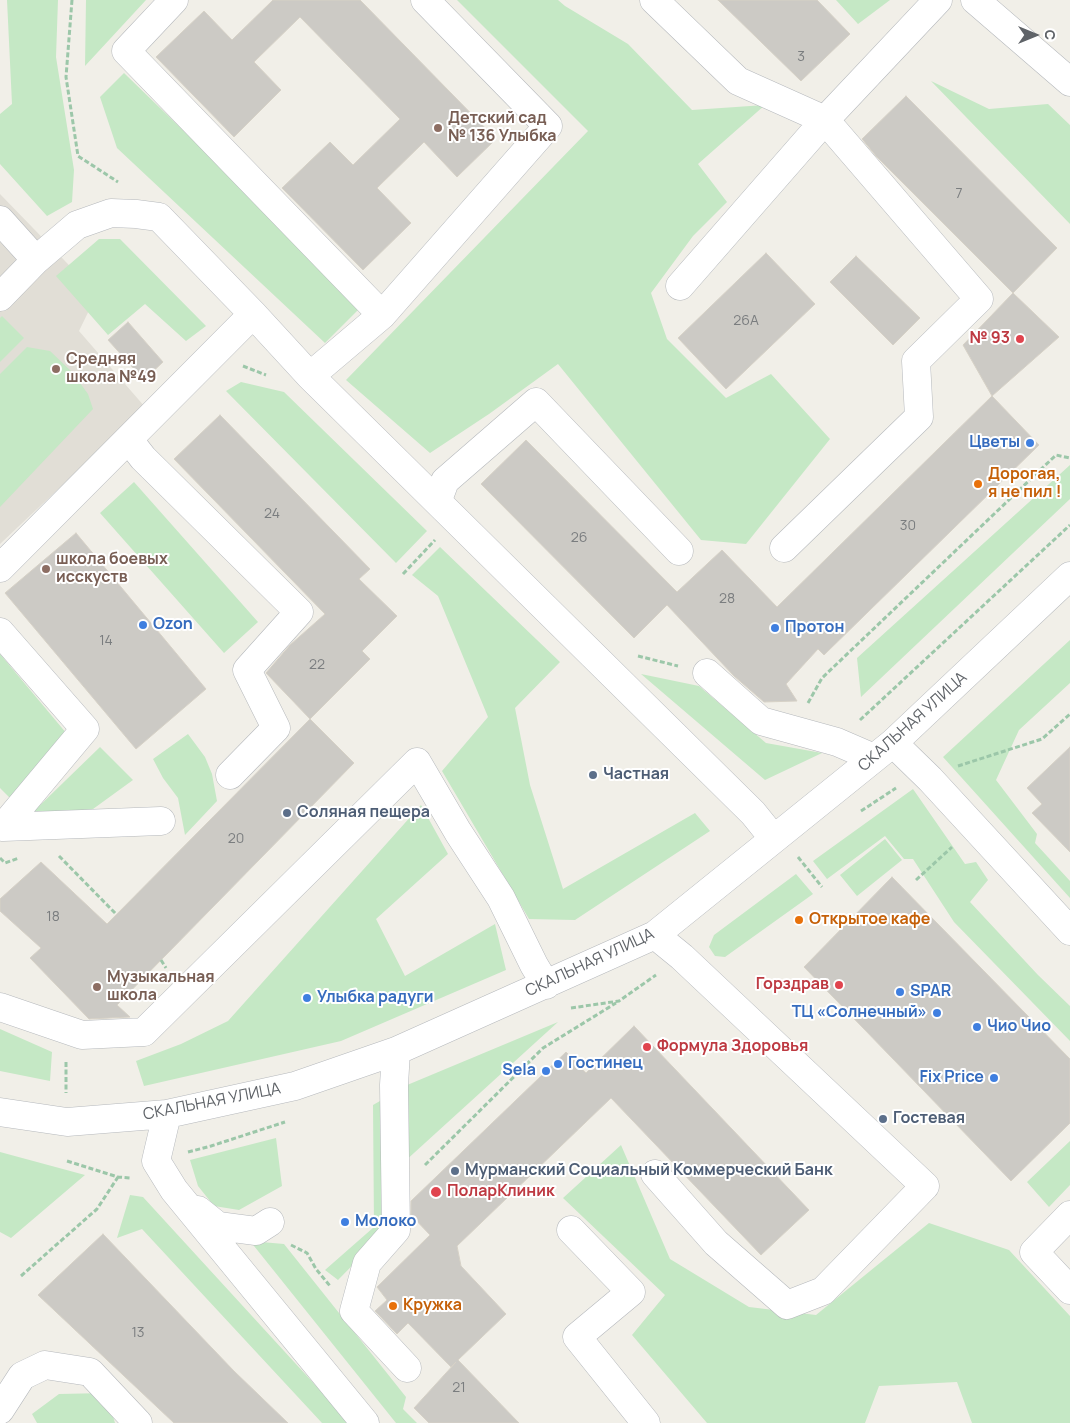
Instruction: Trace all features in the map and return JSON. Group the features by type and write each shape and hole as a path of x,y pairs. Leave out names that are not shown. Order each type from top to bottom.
{"street":[{"path":"174,0 126,51 382,315"},
{"path":"310,376 382,315 548,126 425,0"},
{"path":"654,0 738,80 825,120 979,299 916,361 919,418 784,548"},
{"path":"680,286 825,120 938,0"},
{"path":"975,0 1070,82"},
{"path":"0,297 36,260 77,225 112,213 159,217 310,376 438,500 784,846"},
{"path":"0,220 36,260"},
{"path":"0,568 253,314"},
{"path":"438,500 445,481 536,402 679,550"},
{"path":"129,440 143,458 299,612 247,670 276,728 230,775"},
{"name":"СКАЛЬНАЯ УЛИЦА","path":"0,1112 67,1122 167,1114 295,1086 396,1051 655,935 784,846 1070,576"},
{"path":"0,632 85,729 1,826"},
{"path":"707,673 761,720 837,742 884,750 930,779 1070,931"},
{"path":"0,1006 82,1035 144,1032 416,762 501,898 534,965 546,984"},
{"path":"1,826 161,821"},
{"path":"655,935 682,957 925,1186 823,1291 787,1305 716,1243 655,1174"},
{"path":"396,1051 394,1085 396,1230 367,1263 354,1310 407,1368"},
{"path":"167,1114 156,1161 174,1190 365,1423"},
{"path":"174,1190 218,1226 256,1231 270,1222"},
{"path":"1070,1215 1034,1252 1070,1290"},
{"path":"571,1230 631,1292 577,1338 646,1423"},
{"path":"11,1423 0,1410 22,1376 45,1365 90,1372 138,1423"}],"path":[{"path":"66,78 72,0"},
{"path":"235,363 272,377"},
{"path":"822,678 1056,455 1070,458"},
{"path":"837,742 1070,525"},
{"path":"403,574 436,539"},
{"path":"641,657 707,673"},
{"path":"916,880 958,842"},
{"path":"784,846 822,887"},
{"path":"56,853 116,914"},
{"path":"0,858 5,863 23,856"},
{"path":"396,1194 542,1048 619,1002"},
{"path":"57,1095 66,1095 66,1061"},
{"path":"21,1276 98,1209 118,1177"},
{"path":"316,1269 329,1286"}],"shaded area":[{"name":"Средняя школа №49","path":"0,194 97,294 79,331 145,407 0,544"}],"green space":[{"path":"7,0 58,0 56,57 74,170 72,202 47,216 0,164 0,114 12,104"},
{"path":"86,0 146,0 85,66"},
{"path":"457,0 558,0 628,44 692,110 765,105 698,164 727,202 693,236 651,293 667,339 726,398 771,374 830,439 746,544 701,540 558,364 489,414 430,453 346,380 588,131"},
{"path":"836,0 890,0 858,24"},
{"path":"124,73 363,305 325,343 117,148 100,97"},
{"path":"931,81 989,109 1048,104 1070,125 1070,224"},
{"path":"99,239 120,239 206,326 186,341 145,304 108,335 56,276"},
{"path":"2,316 24,338 0,362 0,318"},
{"path":"27,347 50,351 72,372 88,394 93,409 0,507 0,374"},
{"path":"241,382 284,392 427,531 396,563 226,391"},
{"path":"1070,465 1070,499 861,697 857,658"},
{"path":"134,482 258,622 224,653 100,513"},
{"path":"440,547 560,662 515,708 530,785 563,889 695,813 710,831 575,920 529,919 442,771 488,717 438,596 412,575"},
{"path":"1070,640 1070,683 1019,730 996,780 1037,834 1035,843 1070,881 1070,898 943,757"},
{"path":"0,654 67,734 11,799 0,788"},
{"path":"641,674 699,686 766,743 822,753 765,780"},
{"path":"188,734 205,757 212,774 217,801 185,835 178,798 163,778 153,759"},
{"path":"100,747 133,780 82,817 32,813"},
{"path":"913,789 965,864 976,862 988,880 970,902 1038,975 1070,1006 1070,1041 954,922 913,859 904,859 885,836 827,879 813,861"},
{"path":"421,805 448,854 376,919 405,976 495,924 506,970 341,1041 144,1086 136,1061 181,1044 228,1021"},
{"path":"885,839 902,860 857,896 840,875"},
{"path":"796,874 813,894 725,957 715,956 709,947 714,935"},
{"path":"558,1022 403,1163 400,1088"},
{"path":"0,1029 52,1052 50,1081 0,1071"},
{"path":"387,1097 391,1226 338,1280 325,1270 374,1227 373,1105"},
{"path":"276,1138 282,1186 239,1210 214,1206 198,1186 190,1160"},
{"path":"1070,1141 1070,1185 1049,1207 1027,1182"},
{"path":"621,1145 670,1259 749,1307 816,1315 929,1223 1009,1250 1070,1316 1070,1423 972,1423 957,1382 879,1386 865,1423 707,1423 632,1335 665,1295 563,1198"},
{"path":"0,1152 85,1175 11,1238 0,1232"},
{"path":"130,1195 143,1197 350,1423 322,1423 142,1229 117,1238"},
{"path":"250,1241 284,1244 406,1397 403,1409 417,1423 396,1423"},
{"path":"106,1393 115,1423 37,1423 32,1414 59,1394"}],"building":[{"name":"Детский сад № 136 Улыбка","path":"273,0 360,0 496,139 457,177 424,142 377,188 411,223 363,270 282,188 330,142 353,165 400,119 300,17 254,62 281,90 234,137 156,57 204,11 232,40"},
{"path":"718,0 817,0 850,34 801,81"},
{"path":"906,96 1057,248 1013,293 876,156 862,139"},
{"path":"766,253 815,304 726,389 678,338"},
{"path":"856,256 920,318 893,345 830,282"},
{"path":"1013,293 1059,337 992,396 963,345"},
{"path":"128,322 163,362 144,380 108,340"},
{"path":"992,396 1039,445 824,655 818,649 786,684 797,701 764,702 734,676 667,605 634,638 481,484 526,440 677,592 722,550 777,607"},
{"path":"220,415 370,569 359,579 397,616 362,651 370,659 310,719 266,673 290,645 325,614 174,459"},
{"path":"76,533 206,689 136,749 5,593"},
{"path":"310,719 354,763 117,1005 130,1017 89,1019 30,958 41,948 0,911 0,899 41,862 107,924"},
{"path":"1070,747 1070,852 1032,813 1042,804 1027,788"},
{"name":"ТЦ «Солнечный»","path":"892,877 1070,1059 1070,1123 1011,1181 804,967"},
{"path":"634,1026 809,1210 761,1255 611,1098 457,1246 461,1266 506,1314 458,1360 519,1423 429,1423 414,1408 456,1362 451,1367 408,1323 397,1334 375,1311 387,1300 377,1287 430,1235 411,1215 411,1201 566,1052 586,1073"},
{"path":"103,1234 234,1371 288,1423 174,1423 38,1295"}],"place":[{"name":"Детский сад № 136 Улыбка","path":"438,128"},
{"name":"№ 93","path":"1020,339"},
{"name":"Средняя школа №49","path":"56,369"},
{"name":"Цветы","path":"1030,443"},
{"name":"Дорогая, я не пил !","path":"978,484"},
{"name":"школа боевых исскуств","path":"46,569"},
{"name":"Ozon","path":"143,625"},
{"name":"Протон","path":"775,628"},
{"name":"Частная","path":"593,775"},
{"name":"Соляная пещера","path":"287,813"},
{"name":"Открытое кафе","path":"799,920"},
{"name":"Горздрав","path":"839,985"},
{"name":"Музыкальная школа","path":"97,987"},
{"name":"SPAR","path":"900,992"},
{"name":"Улыбка радуги","path":"307,998"},
{"name":"ТЦ «Солнечный»","path":"937,1013"},
{"name":"Чио Чио","path":"977,1027"},
{"name":"Формула Здоровья","path":"647,1047"},
{"name":"Гостинец","path":"558,1064"},
{"name":"Sela","path":"546,1071"},
{"name":"Fix Price","path":"994,1078"},
{"name":"Гостевая","path":"883,1119"},
{"name":"Мурманский Социальный Коммерческий Банк","path":"455,1171"},
{"name":"ПоларКлиник","path":"436,1192"},
{"name":"Молоко","path":"345,1222"},
{"name":"Кружка","path":"393,1306"}]}
